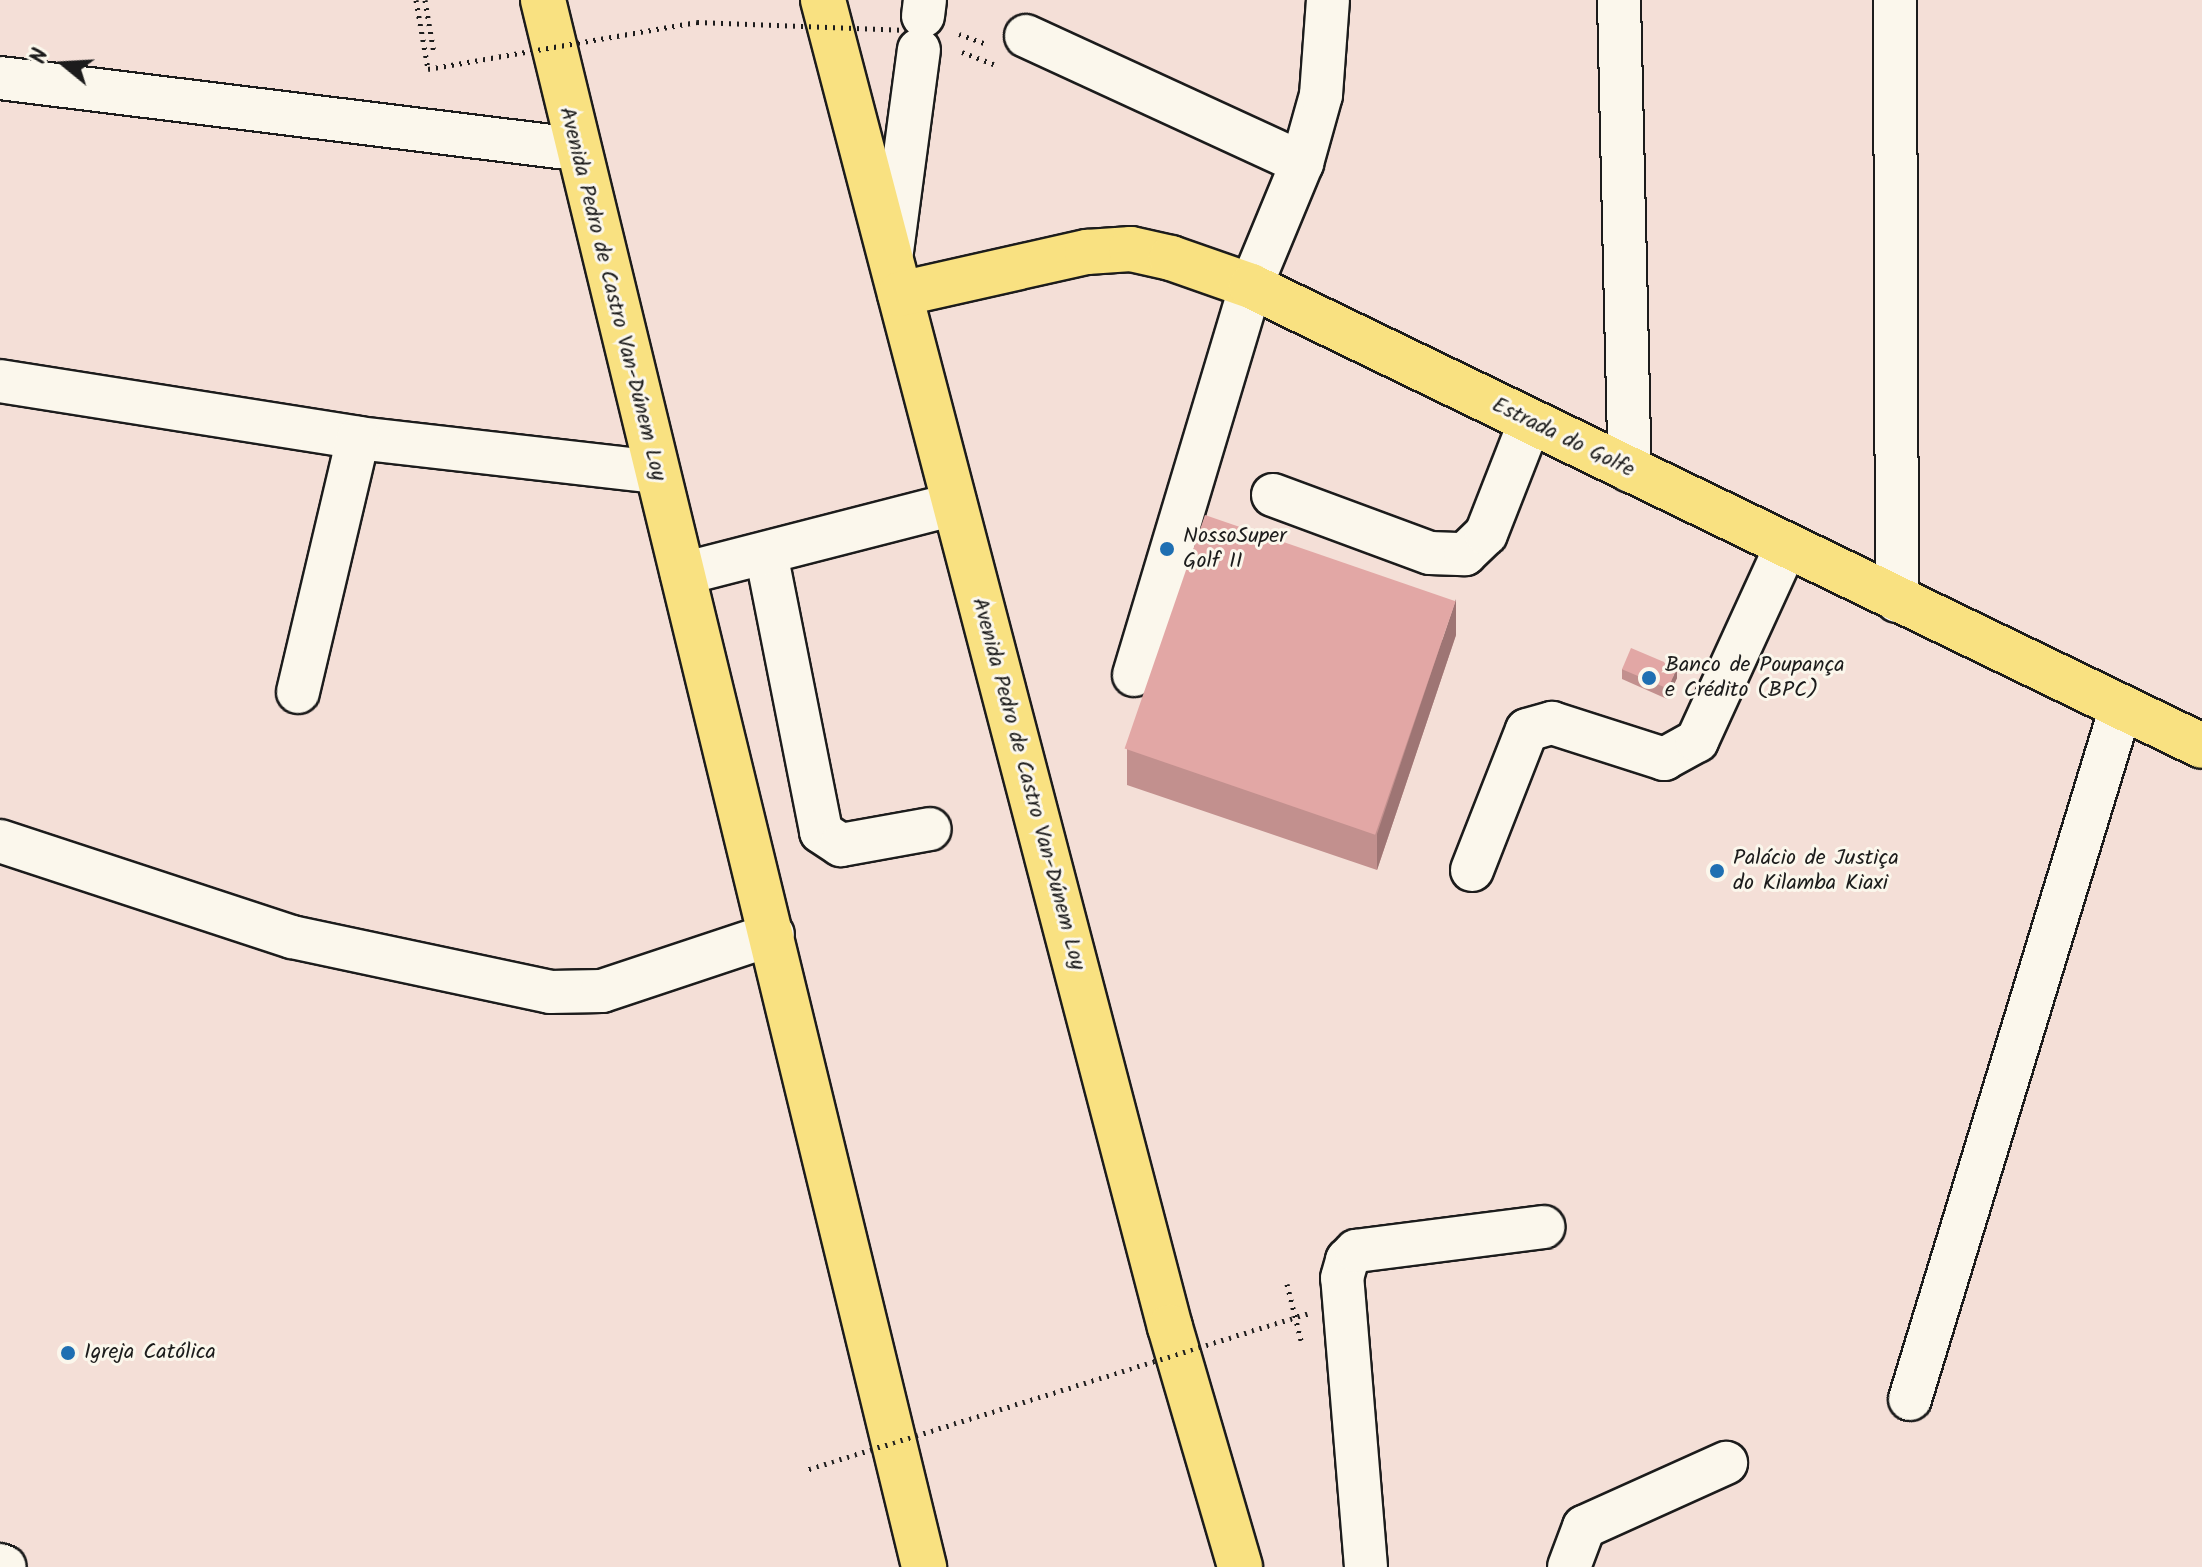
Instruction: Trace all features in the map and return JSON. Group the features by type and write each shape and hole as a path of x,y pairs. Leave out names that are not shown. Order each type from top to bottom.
{"highway":[{"name":"Avenida Pedro de Castro Van-Dúnem Loy","path":"543,0 584,191 773,934 924,1567"},
{"path":"563,0 584,191"},
{"name":"Avenida Pedro de Castro Van-Dúnem Loy","path":"823,0 1240,1567"},
{"name":"Estrada do Golfe","path":"896,277 1131,249 1251,286 2202,746"}],"street":[{"path":"1134,675 1251,286 1302,163 1321,95 1328,0"},
{"path":"1619,0 1630,471"},
{"path":"1895,0 1897,601"},
{"path":"896,277 917,24"},
{"path":"1026,36 1302,163"},
{"path":"0,78 575,149"},
{"path":"0,381 358,438 656,472"},
{"path":"1273,495 1430,553 1465,554 1486,534 1530,422"},
{"path":"298,692 358,438"},
{"path":"682,574 955,504"},
{"path":"1472,870 1527,730 1552,723 1664,759 1697,741 1786,547"},
{"path":"766,553 821,832 841,845 930,829"},
{"path":"1910,1399 2121,707"},
{"path":"0,841 292,937 550,992 602,991 773,934"},
{"path":"1366,1567 1342,1278 1347,1260 1356,1251 1543,1227"},
{"path":"1569,1567 1584,1527 1726,1463"}],"path":[{"path":"416,0 428,69 697,22 917,24"},
{"path":"425,0 434,53"},
{"path":"809,1469 1309,1313"}],"building":[{"path":"1205,515 1456,601 1375,835 1125,749"},
{"path":"1631,648 1677,668 1668,689 1622,669"}],"place":[{"name":"NossoSuper Golf II","path":"1167,549"},
{"name":"Banco de Poupança e Crédito (BPC)","path":"1649,678"},
{"name":"Palácio de Justiça do Kilamba Kiaxi","path":"1717,871"},
{"name":"Igreja Católica","path":"68,1353"}]}
